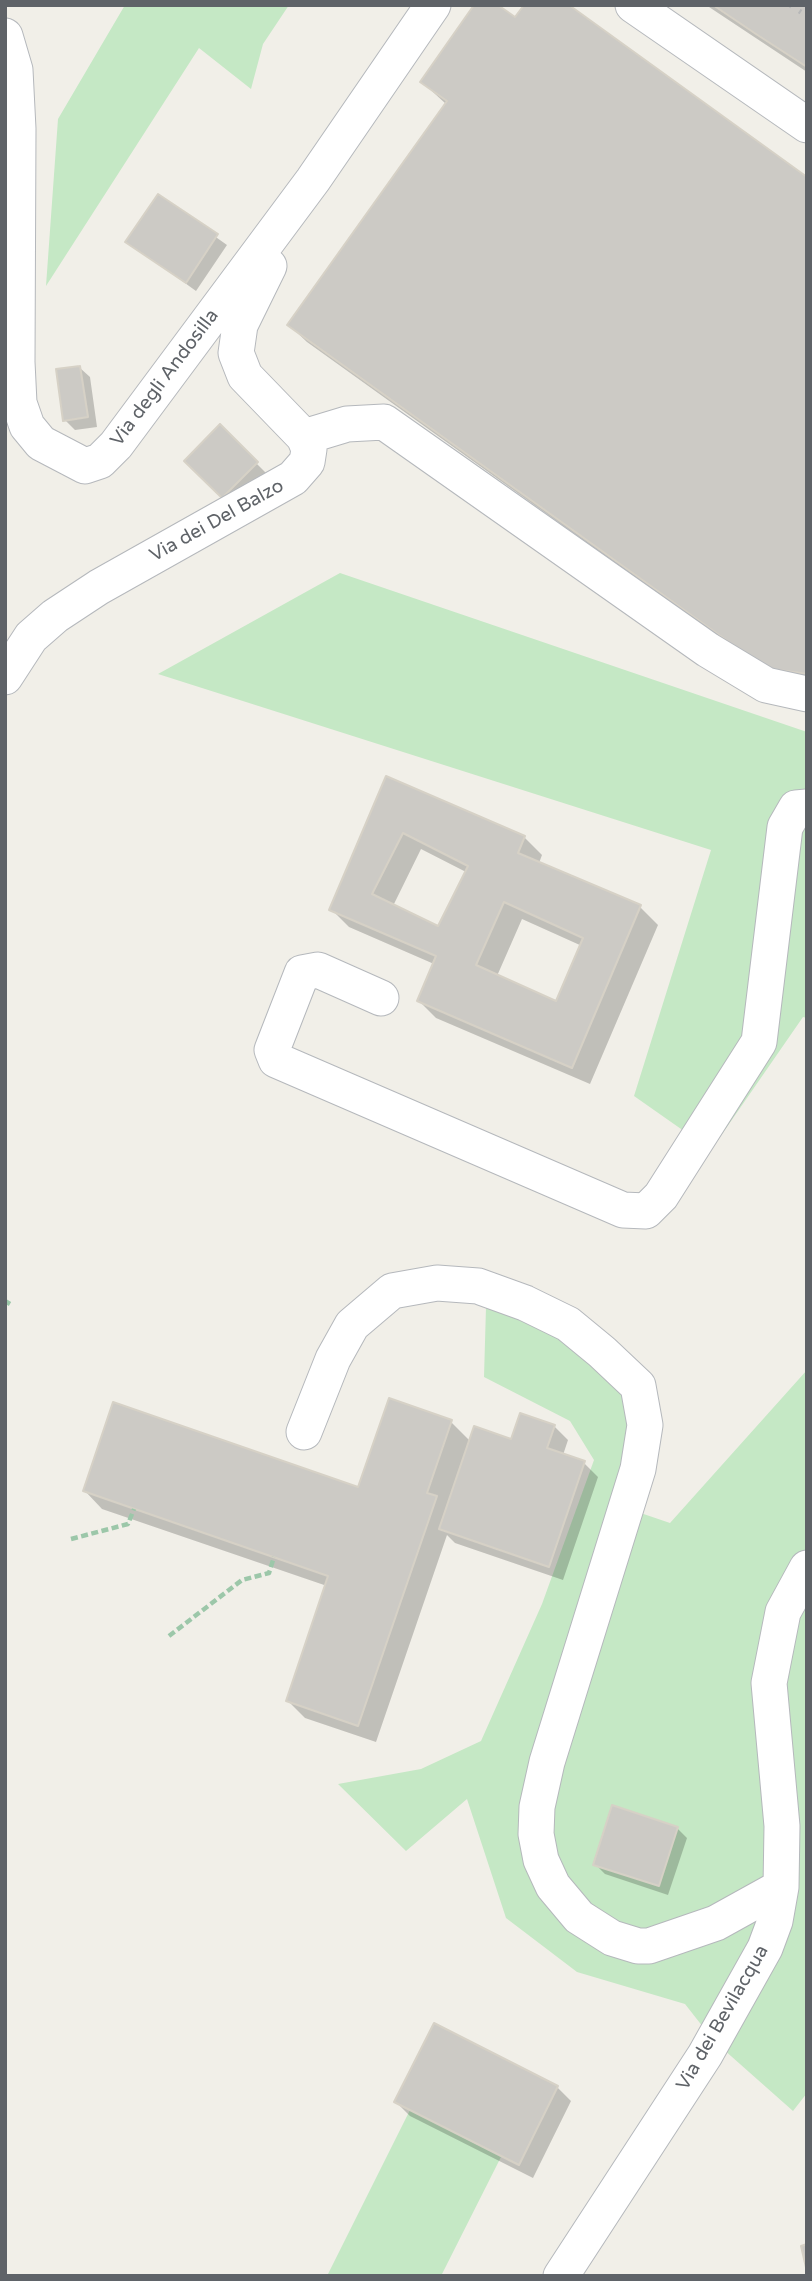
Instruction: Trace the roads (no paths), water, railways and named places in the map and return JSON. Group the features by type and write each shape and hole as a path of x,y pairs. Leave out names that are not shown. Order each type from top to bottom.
{"street":[{"name":"Via degli Andosilla","path":"5,36 15,70 18,129 18,390 27,426 50,450 85,466 100,461 116,445 313,180 433,5"},
{"path":"633,5 807,125"},
{"path":"313,180 240,325 236,353 245,376 304,438 347,424 384,422 708,650 766,685 807,694"},
{"name":"Via dei Del Balzo","path":"5,677 31,637 55,616 99,587 293,478 307,462 309,449 304,438"},
{"path":"381,998 318,970 302,972 272,1051 276,1060 623,1210 646,1211 661,1196 759,1042 785,827 796,808 807,807"},
{"path":"304,1433 333,1359 352,1325 393,1291 437,1283 478,1286 525,1303 568,1324 638,1386 645,1425 638,1469 547,1762 537,1807 536,1834 541,1860 553,1886 579,1917 612,1938 638,1946 649,1946 716,1923 781,1887"},
{"name":"Via dei Bevilacqua","path":"561,2276 705,2056 768,1939 781,1887 782,1826 769,1683 783,1612 807,1568"}],"railway":[{"path":"790,5 807,16"}]}
